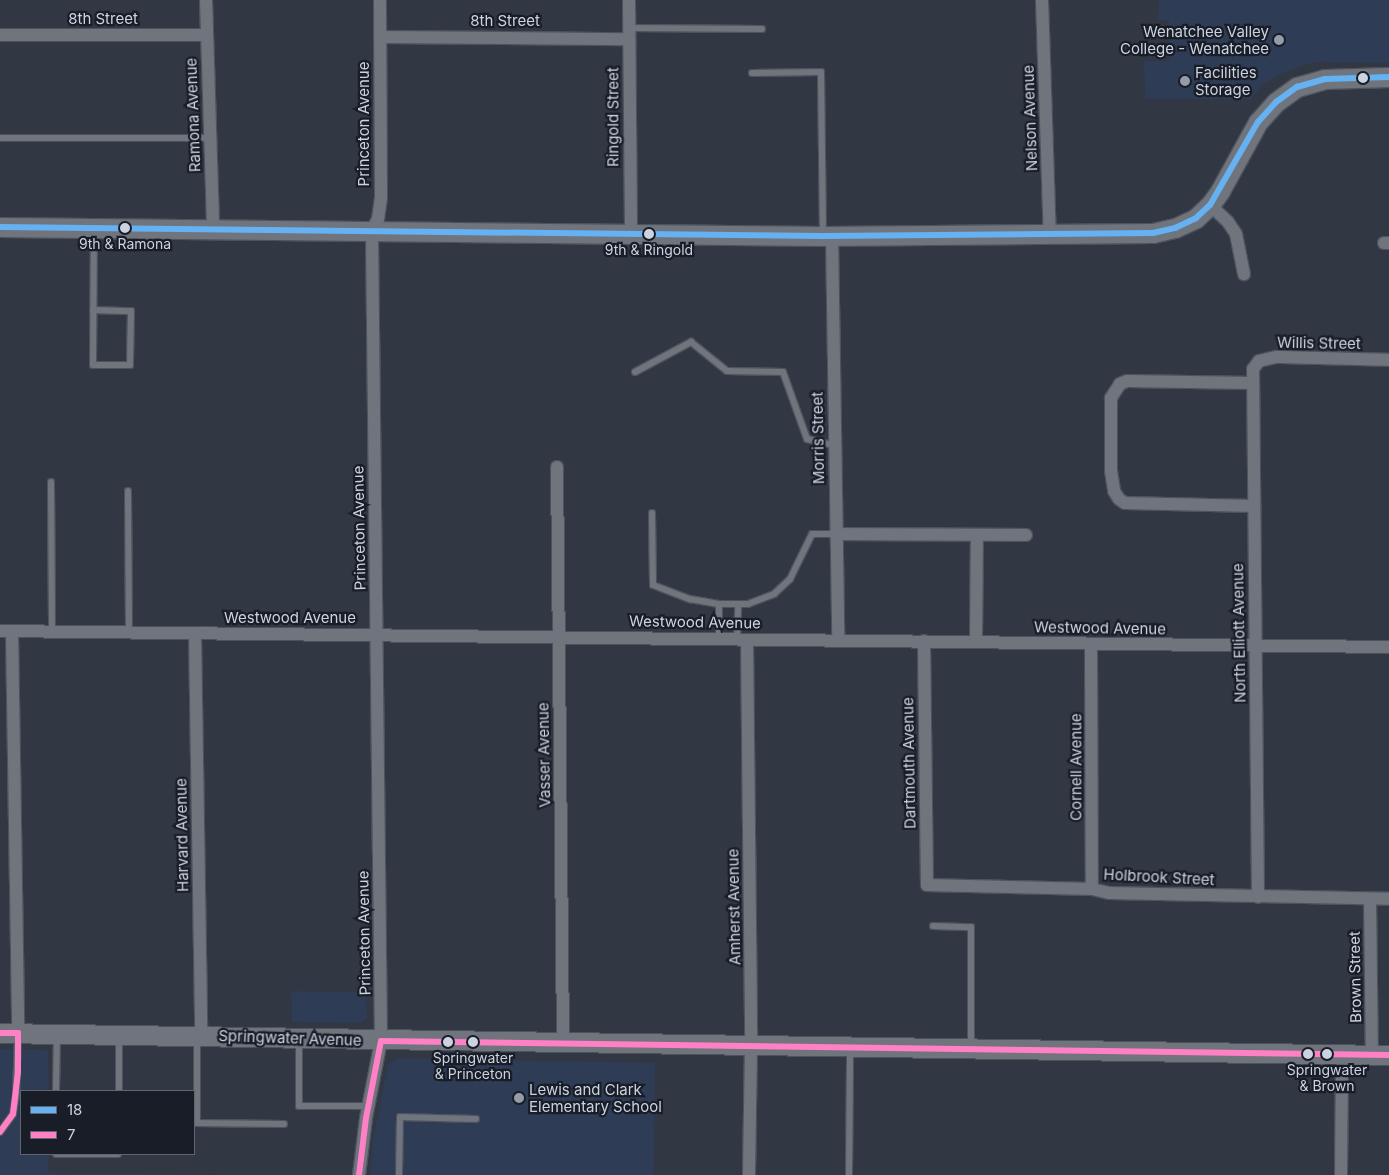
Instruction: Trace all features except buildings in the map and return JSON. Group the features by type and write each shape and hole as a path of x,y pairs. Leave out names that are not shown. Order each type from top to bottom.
{"street":[{"name":"Ramona Avenue","path":"206,0 214,229"},
{"name":"Princeton Avenue","path":"359,1175 368,1106 381,1041 372,230 378,219 381,198 380,0"},
{"name":"Ringold Street","path":"629,0 631,233"},
{"name":"Nelson Avenue","path":"1042,0 1050,236"},
{"name":"8th Street","path":"380,37 629,34"},
{"name":"8th Street","path":"0,35 206,35"},
{"path":"0,227 827,236 1153,234 1182,225 1196,218 1210,205 1220,191 1258,122 1276,102 1297,87 1325,78 1389,77"},
{"path":"1210,205 1228,222 1236,234 1244,274"},
{"name":"Morris Street","path":"827,236 838,640"},
{"name":"Willis Street","path":"1253,369 1259,361 1276,357 1389,360"},
{"name":"North Elliott Avenue","path":"1253,369 1258,897"},
{"path":"1252,383 1127,381 1120,384 1111,398 1111,462 1114,491 1118,499 1125,503 1253,506"},
{"name":"Vasser Avenue","path":"557,467 563,1043"},
{"path":"835,534 1026,535"},
{"path":"976,641 977,535"},
{"path":"6,632 9,1033"},
{"name":"Westwood Avenue","path":"6,632 376,634 1389,647"},
{"name":"Harvard Avenue","path":"195,634 199,1036"},
{"name":"Amherst Avenue","path":"742,640 751,1046 750,1175"},
{"name":"Dartmouth Avenue","path":"924,641 927,885"},
{"name":"Cornell Avenue","path":"1091,644 1092,889"},
{"name":"Holbrook Street","path":"927,885 1092,889 1110,893 1389,899"},
{"name":"Brown Street","path":"1370,899 1380,1055"},
{"name":"Springwater Avenue","path":"9,1033 381,1041 1380,1055"},
{"path":"1341,1175 1342,1054"}],"lane":[{"path":"629,34 762,29"},
{"path":"752,73 821,72 827,236"},
{"path":"0,138 210,138"},
{"path":"93,310 131,311 130,365 93,365 93,310 94,228"},
{"path":"635,372 691,342 727,371 783,372 807,439 834,445"},
{"path":"51,482 52,632"},
{"path":"128,492 129,633"},
{"path":"652,513 653,585 690,599 719,604 738,605 758,601 780,590 790,579 812,534 835,534"},
{"path":"719,604 719,639"},
{"path":"738,605 742,640"},
{"path":"933,926 971,927 971,1049"},
{"path":"0,1132 13,1114 16,1094 9,1033"},
{"path":"56,1034 56,1090"},
{"path":"119,1035 119,1090"},
{"path":"199,1036 195,1123 284,1124"},
{"path":"299,1038 299,1106 368,1106"},
{"path":"849,1175 850,1048"},
{"path":"400,1175 400,1117 476,1118"}],"shaded area":[{"name":"Wenatchee Valley College - Wenatchee","path":"1159,0 1389,0 1389,63 1314,62 1285,72 1265,83 1250,99 1145,99 1144,61 1169,61 1169,20 1158,20"},
{"path":"291,991 366,992 367,1018 360,1023 292,1022"},
{"path":"0,1049 48,1050 48,1090 20,1090 20,1155 48,1155 48,1173 219,1175 0,1175"},
{"name":"Lewis and Clark Elementary School","path":"397,1058 655,1063 654,1175 370,1175 373,1140 388,1064"}],"transit line":[{"name":"18","path":"0,227 823,236 1153,233 1175,228 1196,218 1210,205 1258,122 1276,102 1297,87 1325,79 1389,77"},
{"name":"7","path":"0,1033 18,1033 18,1072 13,1114 0,1132"},
{"name":"7","path":"359,1175 366,1118 381,1041 1389,1055"}],"place":[{"name":"Wenatchee Valley College - Wenatchee","path":"1279,40"},
{"name":"Facilities Storage","path":"1185,81"},
{"name":"9th & Ramona","path":"125,228"},
{"name":"9th & Ringold","path":"649,234"},
{"name":"Springwater & Princeton","path":"473,1042"},
{"name":"Springwater & Brown","path":"1327,1054"},
{"name":"Lewis and Clark Elementary School","path":"519,1098"}]}
